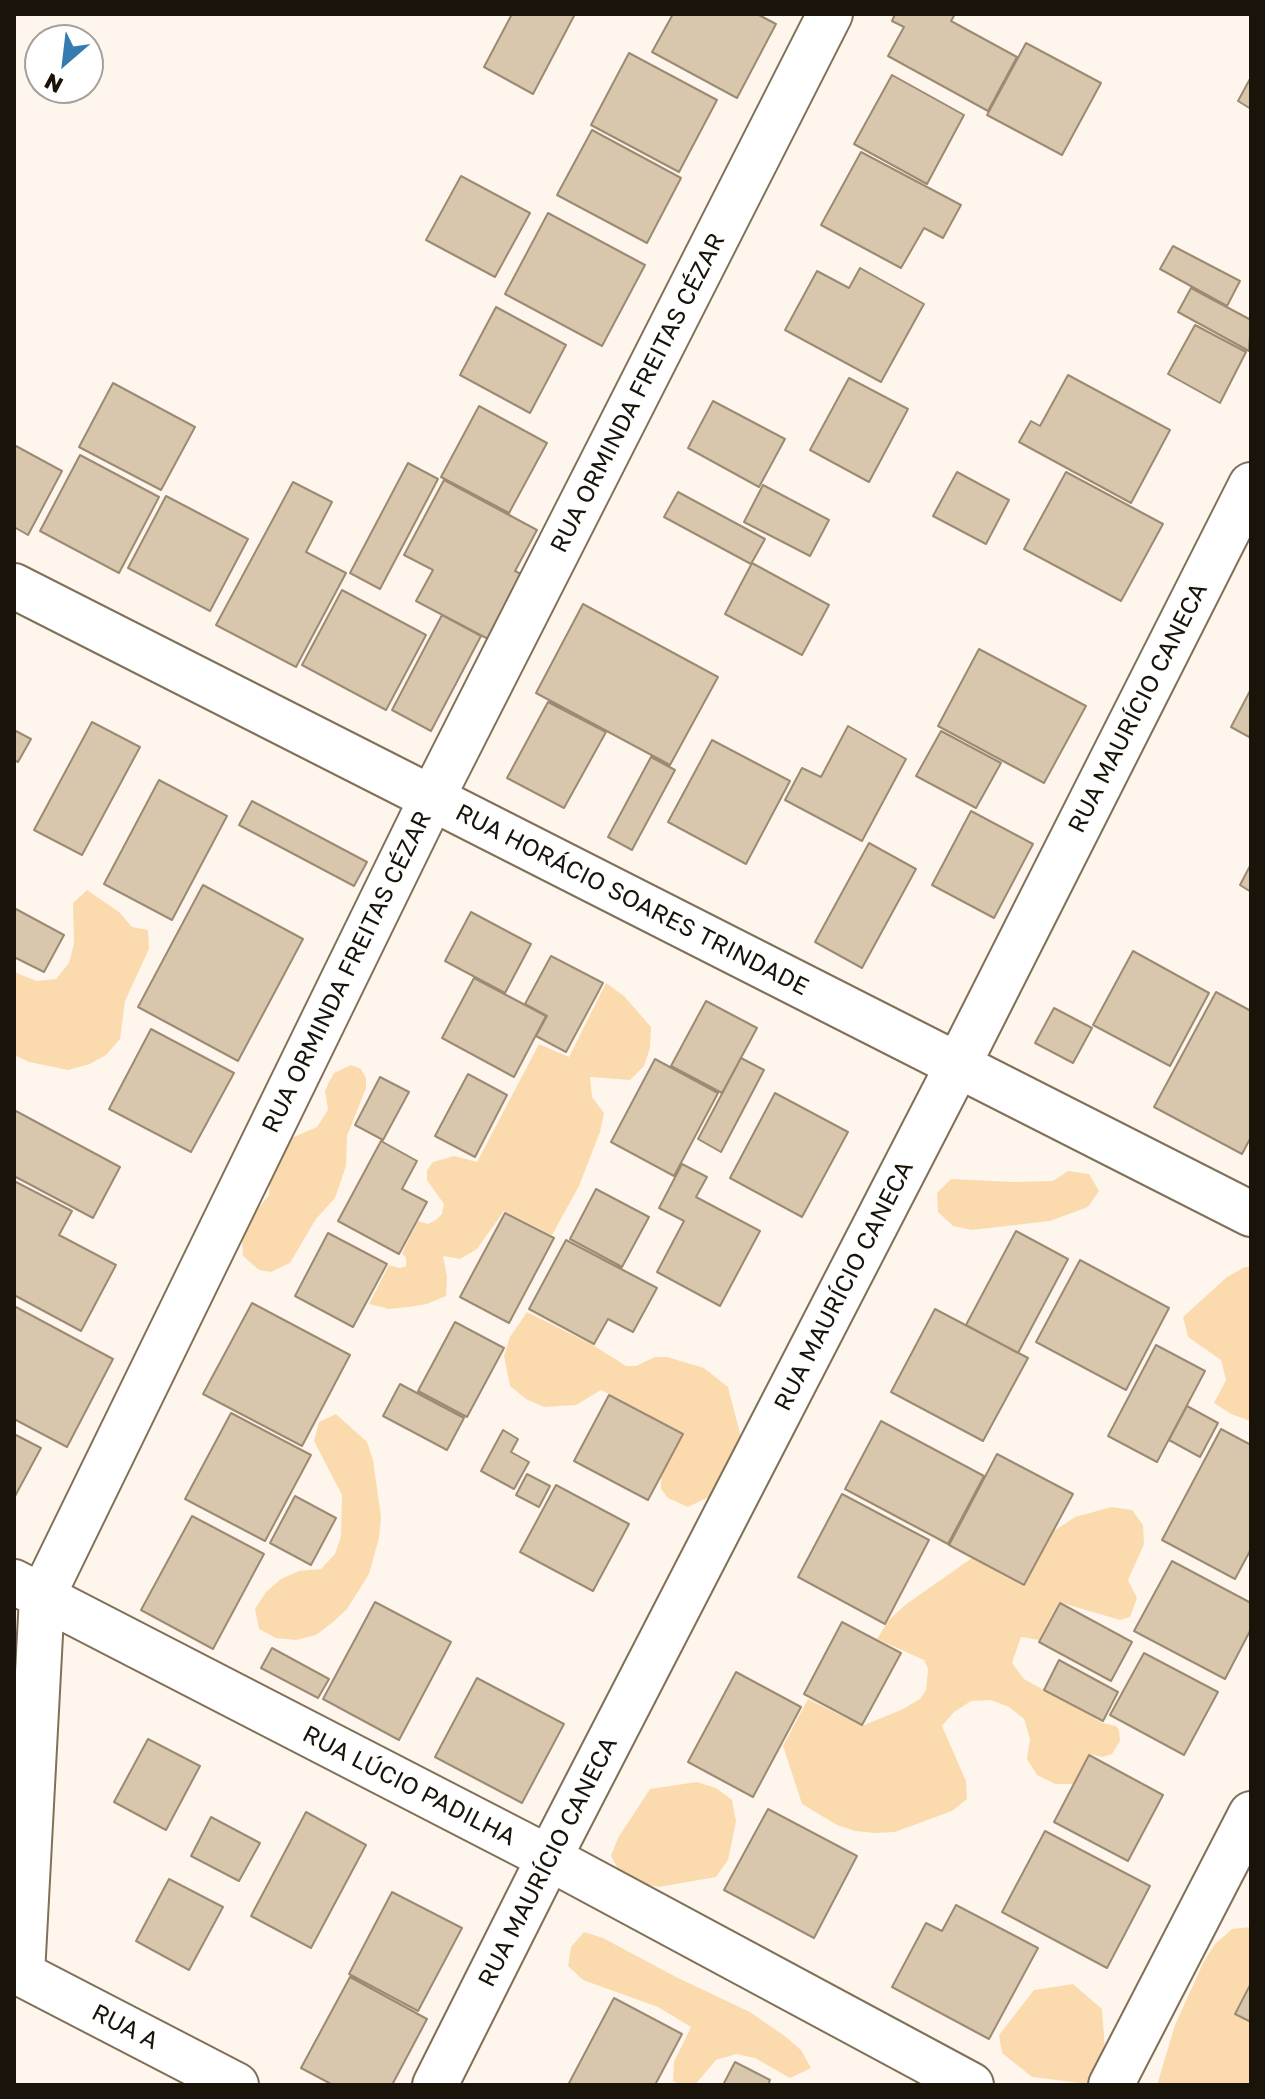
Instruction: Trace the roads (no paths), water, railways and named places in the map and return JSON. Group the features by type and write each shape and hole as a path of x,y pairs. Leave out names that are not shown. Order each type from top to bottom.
{"street":[{"name":"RUA ORMINDA FREITAS CÉZAR","path":"18,1972 28,1590 830,14"},
{"name":"RUA MAURÍCIO CANECA","path":"435,2085 958,1065 1251,485"},
{"name":"RUA HORÁCIO SOARES TRINDADE","path":"14,586 1251,1214"},
{"name":"RUA LÚCIO PADILHA","path":"28,1590 549,1858 971,2085"},
{"path":"1111,2085 1235,1888 1251,1814"},
{"name":"RUA A","path":"18,1972 236,2085"}]}
